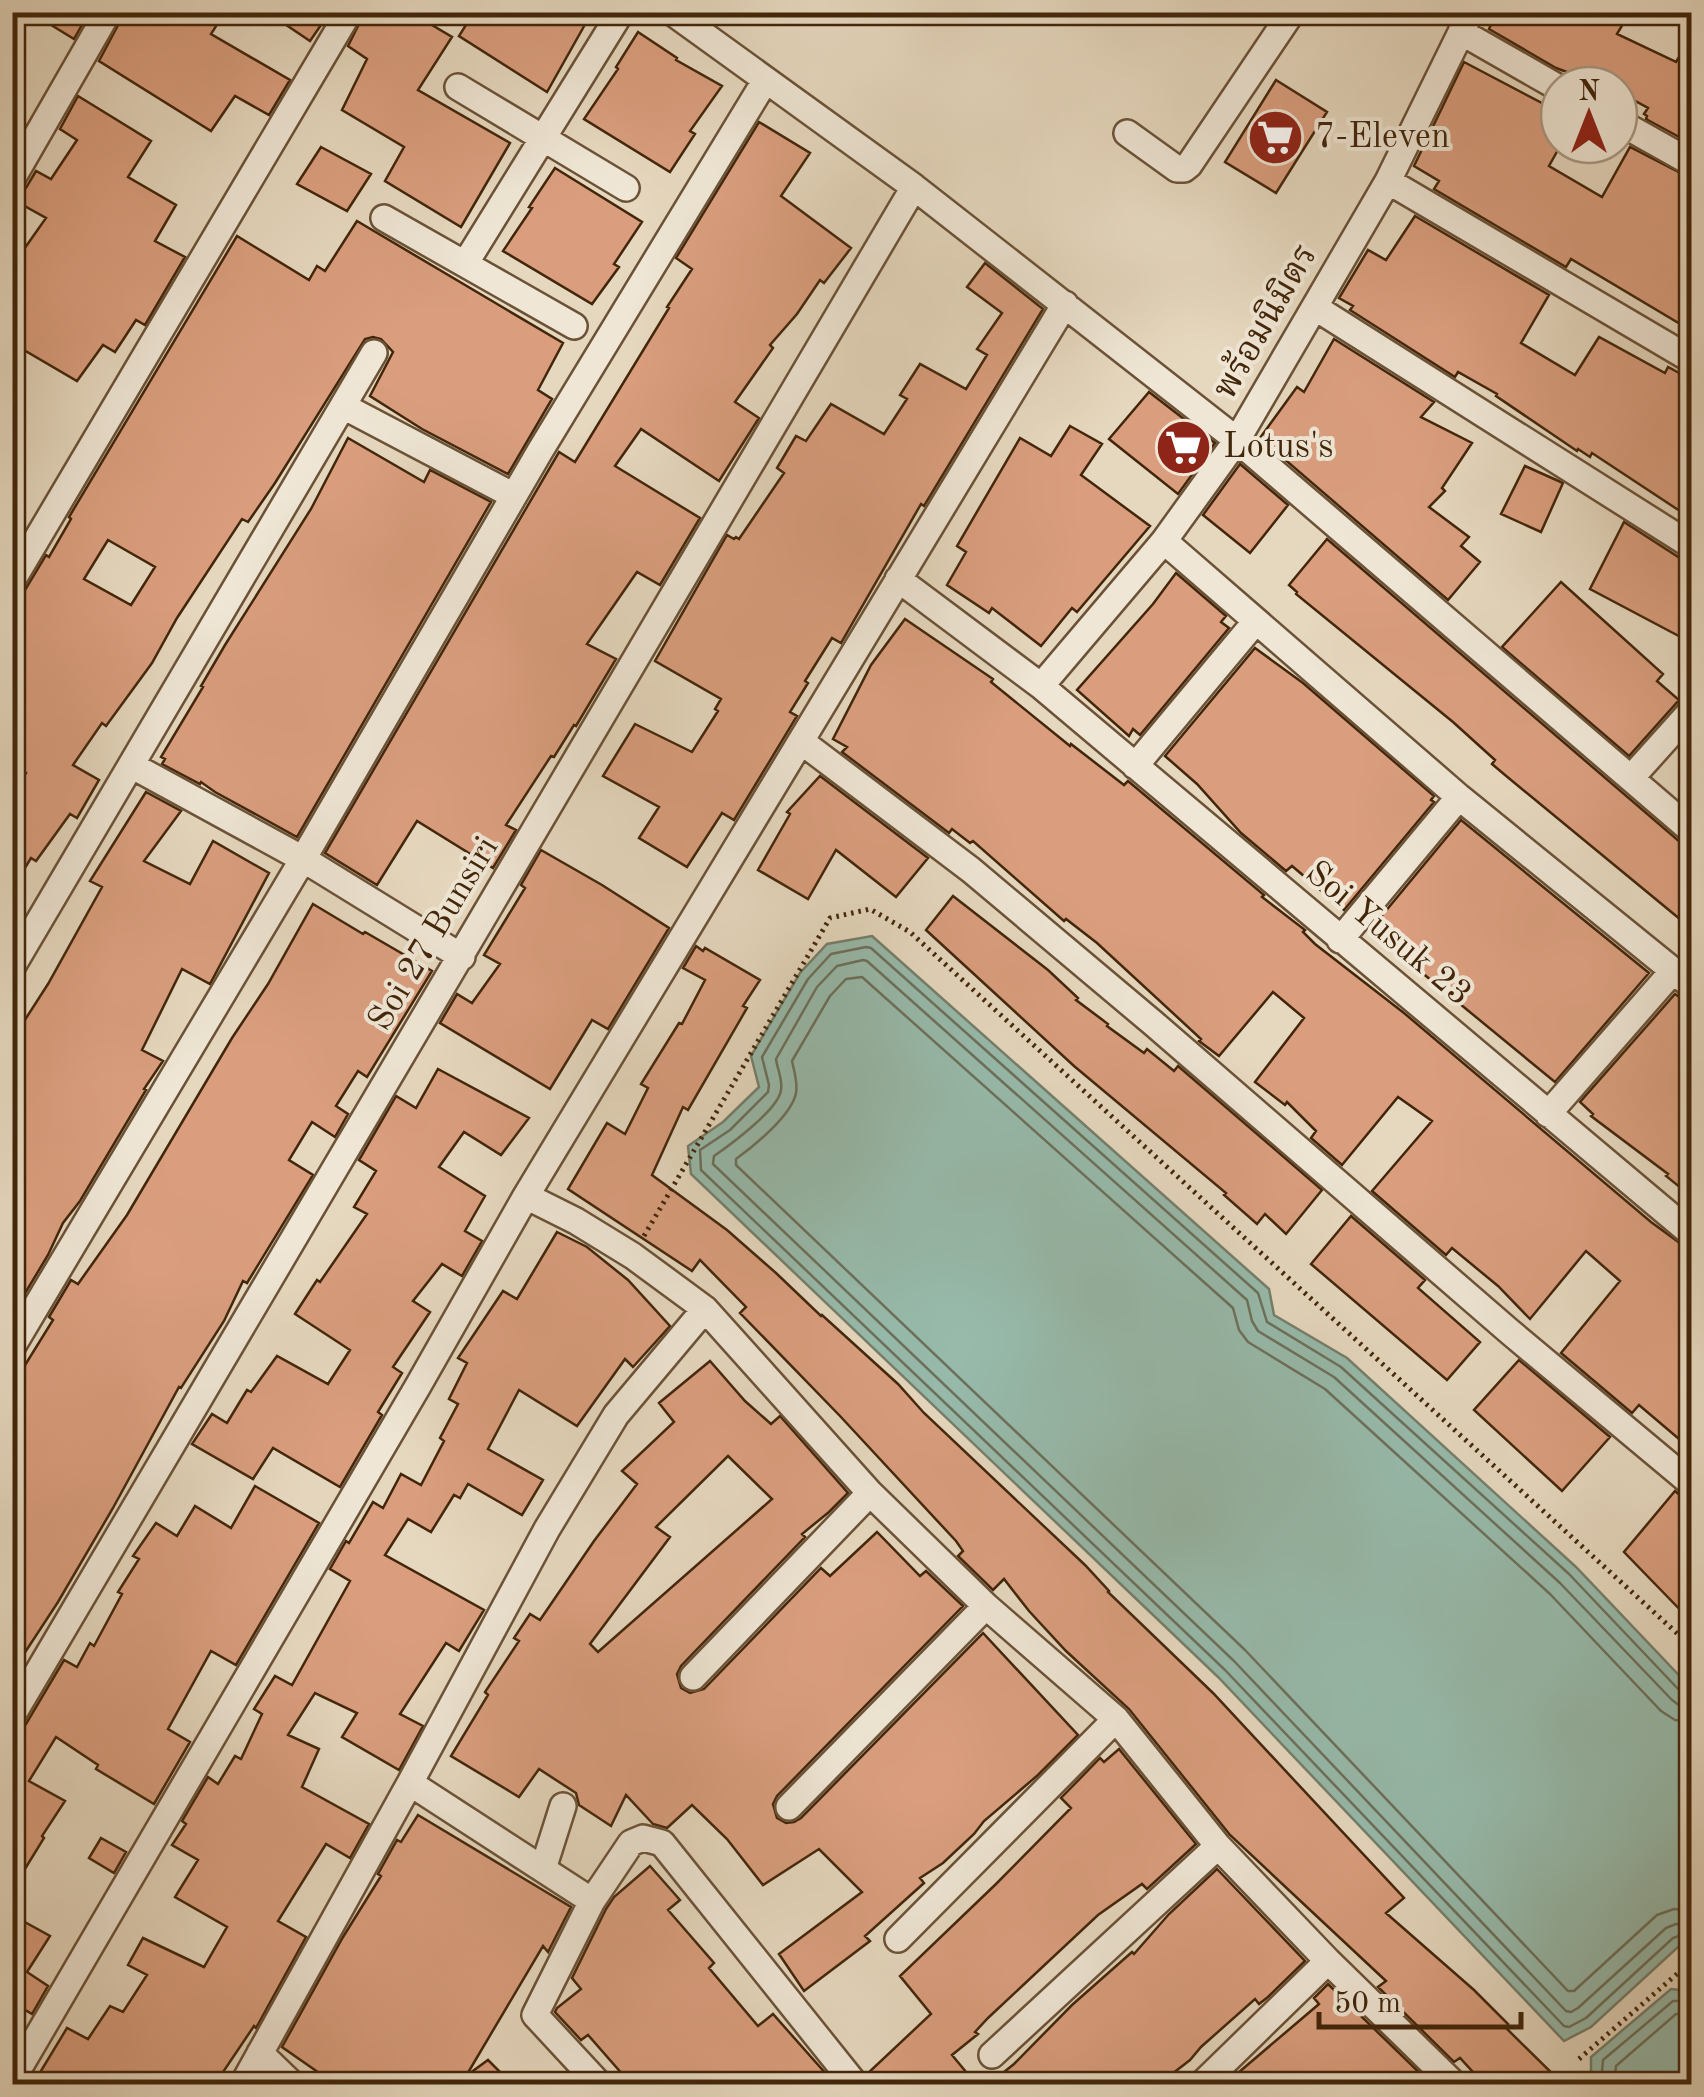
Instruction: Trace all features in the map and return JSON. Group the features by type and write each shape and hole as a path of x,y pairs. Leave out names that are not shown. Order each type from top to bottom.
{"street":[{"path":"12,178 108,12"},
{"path":"12,581 349,12"},
{"path":"465,264 621,12"},
{"path":"672,12 914,187 1237,440 1692,831"},
{"path":"1127,133 1177,169 1190,165 1292,12"},
{"path":"1466,22 1539,74"},
{"name":"พร้อมนิมิตร","path":"1041,686 1164,540 1237,440 1388,180 1466,22"},
{"path":"12,1347 303,860 514,496 765,81"},
{"path":"458,87 626,188"},
{"path":"1639,133 1692,163"},
{"path":"1388,180 1692,360"},
{"name":"Soi 27 Bunsiri","path":"12,1716 914,187"},
{"path":"384,218 574,326"},
{"path":"12,2080 526,1196 1065,304"},
{"path":"1316,308 1692,546"},
{"path":"12,967 374,353"},
{"path":"342,406 514,496"},
{"path":"1164,540 1459,797 1682,979 1548,1114"},
{"name":"Soi Yusuk 23","path":"898,579 1041,686 1692,1234"},
{"path":"1135,766 1256,621"},
{"path":"1630,778 1692,710"},
{"path":"802,742 971,870 1692,1484"},
{"path":"131,765 303,860 462,957"},
{"path":"1340,940 1459,797"},
{"path":"526,1196 632,1256 705,1309 870,1493 986,1606 1116,1719 1218,1846 1447,2082"},
{"path":"243,2084 616,1414 705,1309"},
{"path":"693,1677 870,1493"},
{"path":"789,1807 986,1606"},
{"path":"898,1939 1116,1719"},
{"path":"410,1783 592,1900"},
{"path":"543,1869 563,1806"},
{"path":"599,2084 535,2016 592,1900 631,1843 643,1838 662,1843 855,2084"},
{"path":"992,2055 1218,1846"},
{"path":"1202,2084 1328,1961"},
{"path":"260,2053 292,2084"}],"path":[{"path":"632,1256 830,918 870,909 910,932 1692,1647"},
{"path":"1579,2059 1685,1967 1692,1968"}],"water":[{"path":"872,936 1269,1289 1274,1315 1347,1358 1576,1567 1691,1688 1691,1948 1679,1946 1591,2027 1564,2041 1218,1677 691,1174 688,1146 723,1122 759,1087 751,1056 800,973 827,944"},
{"path":"1671,1989 1691,1994 1691,2084 1591,2084 1591,2057"}],"building":[{"path":"30,12 86,12 88,14 74,39"},
{"path":"125,12 225,12 211,34 290,80 269,115 235,96 211,131 99,61"},
{"path":"267,12 330,12 310,41"},
{"path":"365,12 410,12 452,37 418,90 510,143 461,227 385,181 404,147 342,110 367,59 348,46"},
{"path":"474,12 592,12 547,92 459,36"},
{"path":"1497,12 1630,12 1617,34 1676,62 1692,36 1692,144 1646,119 1648,108 1639,103 1639,65 1551,65 1489,29"},
{"path":"638,32 676,60 722,86 690,131 695,134 670,172 584,119"},
{"path":"1464,62 1539,101 1539,165 1550,165 1602,197 1620,165 1639,165 1639,152 1692,179 1692,331 1571,259 1566,267 1434,189 1439,181 1414,166"},
{"name":"7-Eleven","path":"1276,80 1327,112 1276,193 1225,162"},
{"path":"78,96 151,141 128,177 176,205 155,241 185,257 145,325 136,320 115,352 103,345 77,381 12,343 12,246 22,252 46,218 12,199 12,195 26,188 36,171 51,179 77,140 60,129"},
{"path":"759,122 810,153 781,196 851,248 824,283 820,280 770,345 773,348 735,402 759,418 719,481 641,429 615,466 700,518 660,585 637,572 587,644 616,659 576,726 551,756 506,825 516,830 493,868 417,821 377,885 325,853 559,452 575,462 669,308 692,269 676,258"},
{"path":"321,147 371,174 347,211 297,184"},
{"path":"555,168 642,222 614,264 619,267 592,304 503,251"},
{"path":"1415,216 1549,295 1521,343 1575,375 1599,337 1665,373 1668,367 1692,380 1692,519 1592,453 1590,457 1577,451 1497,394 1458,372 1455,377 1350,310 1353,306 1339,298 1368,250 1386,260"},
{"path":"357,221 563,343 538,390 552,399 508,474 422,429 370,396 393,352 381,339 365,339 275,483 248,522 242,519 152,663 73,765 99,780 77,818 70,814 36,861 31,858 12,889 12,803 24,786 20,783 26,773 12,765 12,597 25,590 46,555 49,557 237,236 309,280 317,266 325,271","holes":["108,540 155,567 131,605 84,579"]},
{"path":"985,263 1043,309 924,506 921,504 841,643 832,638 805,681 808,683 790,712 797,716 734,820 722,813 687,867 639,838 659,807 603,776 635,724 692,752 718,711 715,709 721,699 655,661 727,535 739,539 784,473 777,468 796,436 806,441 831,404 884,434 907,399 900,395 920,364 966,389 987,355 977,349 1002,313 967,287"},
{"path":"1334,339 1434,402 1421,417 1472,443 1442,488 1445,491 1429,507 1469,537 1461,546 1480,562 1448,600 1260,438 1297,387 1304,392"},
{"path":"1149,392 1215,443 1178,494 1109,439"},
{"path":"1070,426 1102,444 1081,475 1150,526 1077,612 1072,608 1041,646 992,608 989,613 947,585 966,552 957,546 1020,438 1051,456"},
{"path":"348,438 424,482 430,470 491,502 297,837 162,764 165,759 161,757 225,645 311,509"},
{"path":"1240,464 1288,505 1250,553 1203,515"},
{"path":"1525,466 1563,483 1541,532 1501,514"},
{"path":"1624,522 1692,562 1692,643 1590,589"},
{"path":"1327,539 1681,843 1692,847 1692,929 1492,764 1495,760 1453,722 1296,594 1289,585"},
{"path":"1176,573 1226,616 1221,622 1229,628 1140,735 1133,729 1129,736 1077,690"},
{"path":"1561,582 1663,674 1657,681 1679,700 1629,756 1502,647"},
{"path":"905,619 993,679 991,682 1070,746 1124,785 1128,781 1305,930 1315,944 1692,1252 1692,1450 1639,1405 1632,1413 1561,1353 1620,1281 1586,1251 1530,1319 1452,1248 1446,1255 1372,1191 1432,1121 1398,1097 1342,1165 1311,1138 1316,1131 1287,1102 1285,1105 1255,1082 1304,1018 1273,992 1219,1056 1097,943 1064,921 973,841 970,843 952,829 949,833 842,752 847,747 833,739 871,665"},
{"path":"1255,648 1303,683 1434,796 1434,802 1344,910 1292,866 1286,871 1241,833 1197,784 1165,756"},
{"path":"820,776 928,858 896,897 836,850 808,899 758,870 790,814 787,812"},
{"path":"146,792 181,811 144,861 190,884 213,841 269,873 210,984 182,969 142,1050 163,1061 63,1223 21,1300 12,1296 12,1040 102,887 90,881"},
{"path":"1461,820 1649,973 1555,1082 1370,930"},
{"path":"541,850 669,928 608,1029 592,1020 550,1089 440,1023 457,994 472,1003 500,964 484,955 525,888 521,885"},
{"path":"953,896 1048,970 1107,1026 1144,1053 1147,1049 1174,1071 1178,1066 1322,1190 1286,1234 1265,1214 1257,1224 1226,1193 1074,1066 926,930"},
{"path":"313,904 432,971 367,1077 358,1071 336,1106 348,1114 335,1137 312,1122 289,1160 313,1175 179,1387 113,1508 18,1663 23,1666 12,1683 12,1386 53,1320 49,1317 71,1280 78,1284 127,1215"},
{"path":"696,946 760,980 688,1110 683,1107 652,1175 727,1230 776,1273 898,1384 1085,1565 1213,1693 1404,1898 1386,1913 1474,1990 1563,2084 1484,2084 1460,2058 1454,2062 1378,1987 1386,1981 1230,1835 1129,1709 1066,1651 1004,1579 993,1590 958,1556 963,1551 956,1541 740,1313 746,1307 700,1260 692,1271 568,1189 607,1123 625,1134 648,1088 641,1084 679,1023 682,1024 705,980 683,968"},
{"path":"1675,994 1692,1006 1692,1197 1591,1116 1580,1102"},
{"path":"438,1069 529,1118 501,1155 464,1132 439,1167 485,1196 465,1231 482,1241 462,1276 442,1264 413,1301 430,1312 393,1367 402,1373 340,1487 273,1448 253,1479 192,1444 212,1414 227,1423 247,1390 251,1392 277,1356 328,1384 350,1350 295,1314 367,1214 354,1207 376,1171 359,1160 396,1096 416,1108"},
{"path":"1351,1216 1425,1280 1418,1288 1480,1342 1447,1380 1311,1264"},
{"path":"557,1232 587,1247 628,1280 670,1326 633,1367 625,1359 577,1426 519,1390 488,1449 543,1480 522,1515 468,1484 460,1498 454,1495 431,1532 408,1519 385,1555 484,1610 459,1651 446,1643 400,1714 423,1726 399,1770 342,1737 357,1713 315,1693 288,1735 319,1749 302,1787 369,1824 350,1858 326,1844 278,1921 306,1937 256,2028 215,2084 33,2084 67,2028 88,2039 110,2006 123,2012 147,1975 128,1965 143,1938 204,1967 227,1927 175,1897 198,1860 172,1845 186,1824 182,1821 208,1777 218,1784 235,1756 241,1759 262,1714 254,1709 275,1676 292,1685 350,1581 330,1569 373,1502 383,1508 401,1474 421,1485 458,1404 449,1399 467,1363 458,1358 503,1291 517,1299"},
{"path":"1519,1360 1610,1437 1562,1491 1474,1410"},
{"path":"710,1361 771,1424 780,1416 848,1493 802,1534 805,1537 681,1666 677,1674 681,1688 690,1693 704,1689 821,1568 830,1576 877,1532 920,1576 926,1571 963,1606 777,1796 773,1804 777,1818 786,1823 801,1818 983,1633 1078,1735 943,1863 920,1878 924,1883 865,1936 870,1941 804,1991 779,1954 862,1892 819,1849 763,1885 727,1839 692,1805 667,1828 653,1824 626,1795 611,1826 579,1805 576,1793 539,1769 519,1797 451,1756 488,1695 485,1692 519,1641 514,1638 530,1614 540,1620 637,1484 622,1471 674,1422 659,1403","holes":["728,1456 772,1499 598,1652 590,1644 670,1537 656,1527"]},
{"path":"255,1486 319,1523 236,1665 211,1651 168,1729 190,1742 154,1804 96,1769 98,1765 56,1737 29,1781 65,1801 12,1890 12,1732 26,1724 64,1660 77,1667 90,1643 94,1646 122,1594 118,1592 139,1559 133,1556 156,1523 177,1536 195,1506 231,1528"},
{"path":"1675,1491 1692,1500 1692,1622 1624,1552"},
{"path":"1119,1749 1196,1844 1147,1889 1142,1884 1098,1915 952,2055 976,2084 871,2084 867,2074 931,2014 900,1976 1071,1808 1061,1798 1100,1758 1104,1762"},
{"path":"418,1815 571,1907 548,1952 543,1946 466,2076 488,2060 512,2084 335,2084 282,2047 381,1876 378,1874 397,1840 401,1842"},
{"path":"101,1838 126,1852 114,1873 89,1858"},
{"path":"650,1866 680,1900 668,1910 714,1963 709,1968 758,2026 773,2014 835,2084 631,2084 588,2035 581,2040 555,2012 581,1989 572,1978 606,1909"},
{"path":"1217,1869 1305,1961 1268,1997 1259,2004 1255,1999 1159,2084 989,2084 1072,2005 1134,1954"},
{"path":"12,1915 50,1936 27,1972 48,1986 32,2014 12,2002"},
{"path":"1328,1984 1428,2081 1225,2084 1319,2004 1314,1998"}],"place":[{"name":"7-Eleven","path":"1276,137"},
{"name":"Lotus's","path":"1184,447"}]}
